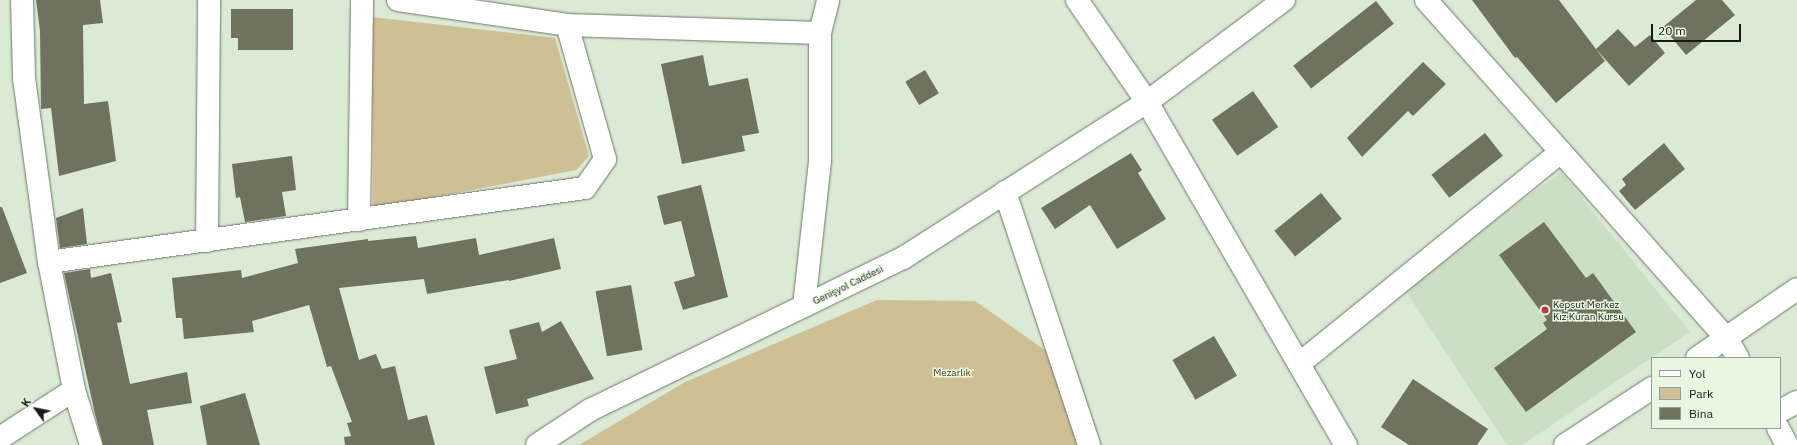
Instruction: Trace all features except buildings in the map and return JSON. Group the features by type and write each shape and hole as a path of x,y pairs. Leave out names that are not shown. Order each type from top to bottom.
{"street":[{"path":"22,0 24,78 48,262 74,390 91,445"},
{"path":"207,241 209,0"},
{"path":"359,220 362,0"},
{"path":"398,0 567,25 820,34"},
{"path":"804,306 820,160 820,34 828,0"},
{"path":"1077,0 1147,102 1346,445"},
{"name":"Genişyol Caddesi","path":"536,445 590,410 903,258 1147,102 1284,0"},
{"path":"1426,0 1727,339 1737,357"},
{"path":"48,262 585,188 605,159 567,25"},
{"path":"1299,364 1561,152"},
{"path":"1005,192 1089,445"},
{"path":"1699,357 1727,339 1797,289"},
{"path":"1565,445 1651,389"},
{"path":"0,438 74,390"},
{"path":"1781,410 1797,402"},
{"path":"1779,429 1787,445"}],"shaded area":[{"name":"Kepsut Merkez Kız Kuran Kursu","path":"1561,172 1690,332 1522,445 1507,445 1403,287"}],"green space":[{"path":"372,17 555,38 589,156 576,170 373,209"},
{"name":"Mezarlık","path":"877,300 975,301 1078,373 1101,445 579,445 685,382"}],"place":[{"name":"Kepsut Merkez Kız Kuran Kursu","path":"1545,310"}]}
